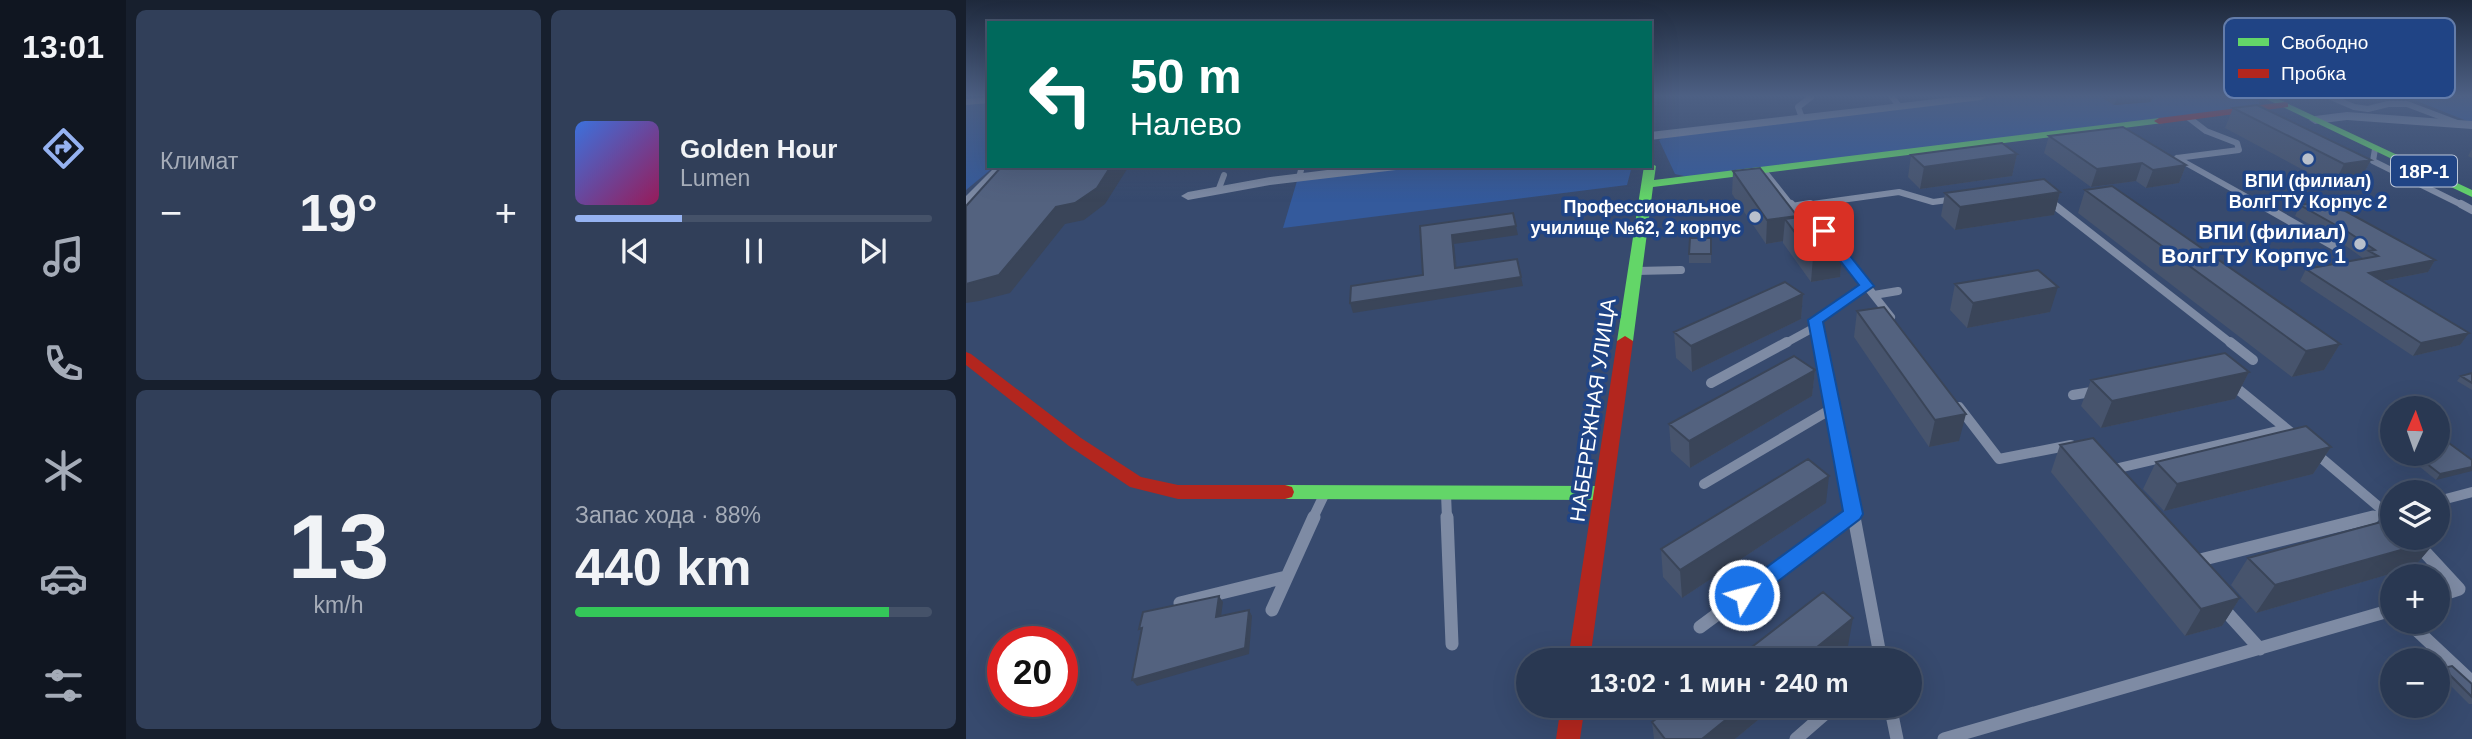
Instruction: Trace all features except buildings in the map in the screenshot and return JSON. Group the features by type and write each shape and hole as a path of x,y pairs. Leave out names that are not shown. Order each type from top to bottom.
{"street":[{"path":"1652,136 1688,131"},
{"path":"1649,184 2083,131"},
{"name":"18Р-1","path":"2339,131 2472,194"},
{"path":"966,204 1002,168"},
{"path":"1188,196 1301,172 1364,168"},
{"name":"НАБЕРЕЖНАЯ УЛИЦА","path":"1581,648 1650,168"},
{"path":"966,357 1075,442 1136,482 1178,492 1601,493"},
{"path":"1568,739 1571,718"}],"lane":[{"path":"2207,131 2237,143 2238,150 2173,159 2246,199 2262,203 2339,249"},
{"path":"2375,149 2373,161 2472,209"},
{"path":"1765,172 1807,226 1815,229"},
{"path":"1218,191 1224,175"},
{"path":"1792,207 1899,192 1933,202 1970,197"},
{"path":"2042,196 2253,360 2239,362"},
{"path":"1832,242 1899,328"},
{"path":"1635,271 1681,270"},
{"path":"1867,286 1815,320 1879,648"},
{"path":"1874,295 1898,291"},
{"path":"1711,383 1817,326"},
{"path":"2223,377 2380,505"},
{"path":"2073,395 2111,388"},
{"path":"1949,394 1999,459 2078,444 2099,467 2286,429"},
{"path":"1704,484 1833,408"},
{"path":"1272,610 1326,492"},
{"path":"2450,498 2472,492"},
{"path":"1446,493 1452,644"},
{"path":"1700,627 1853,514"},
{"path":"2175,554 2188,569 2380,517"},
{"path":"2423,550 2436,564"},
{"path":"1180,603 1286,577"},
{"path":"2450,579 2459,589 2450,592"},
{"path":"2209,593 2260,649"},
{"path":"1944,739 2380,614"},
{"path":"2421,634 2472,682"},
{"path":"1796,739 1820,718"},
{"path":"1893,718 1897,739"}],"shaded area":[{"path":"966,131 987,131 987,168 993,168 966,190"},
{"path":"1698,131 2059,131 1693,178 1675,174 1659,140 1669,135"},
{"path":"1405,168 1631,168 1627,185 1283,228 1297,181"}],"traffic: fast":[{"path":"1649,184 2074,131"},
{"path":"2340,131 2472,194"},
{"path":"1625,341 1650,168"},
{"path":"1285,492 1601,493"}],"traffic: jam":[{"path":"1581,648 1625,341"},
{"path":"966,357 1075,442 1136,482 1178,492 1285,492"},
{"path":"1568,739 1571,718"}],"place":[{"name":"ВПИ (филиал) ВолгГТУ Корпус 2","path":"2308,159"},
{"name":"Профессиональное училище №62, 2 корпус","path":"1755,217"},
{"name":"ВПИ (филиал) ВолгГТУ Корпус 1","path":"2360,244"}],"route":[{"path":"1744,595 1853,514 1815,320 1867,286 1824,231"}]}
